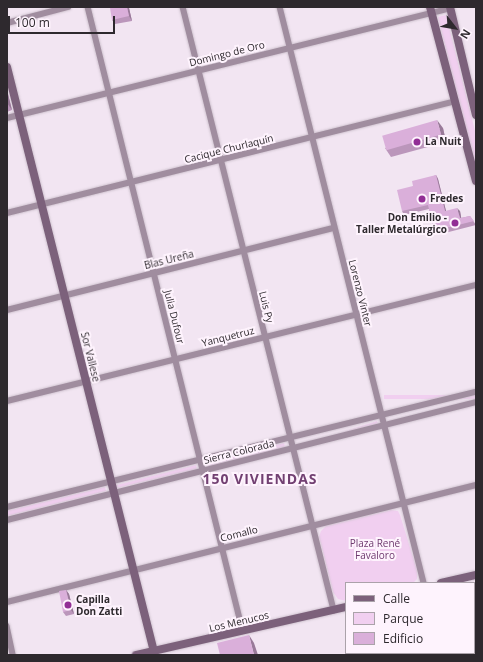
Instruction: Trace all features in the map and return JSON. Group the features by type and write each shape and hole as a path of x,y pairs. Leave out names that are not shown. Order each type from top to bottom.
{"street":[{"path":"7,23 68,7"},
{"name":"Julia Dufour","path":"88,7 175,360 205,470 243,631"},
{"name":"Luis Py","path":"182,7 242,251 334,610"},
{"name":"Lorenzo Vinter","path":"280,7 383,426 424,582"},
{"path":"451,8 476,115"},
{"name":"Domingo de Oro","path":"7,118 431,10 451,8"},
{"path":"431,10 476,181"},
{"name":"Sor Vallese","path":"7,67 110,482 154,652"},
{"name":"Cacique Churlaquín","path":"7,213 312,138 455,101"},
{"name":"Blas Ureña","path":"7,310 334,228"},
{"name":"Yanquetruz","path":"7,402 476,285"},
{"name":"Sierra Colorada","path":"7,507 476,392"},
{"name":"Sierra Colorada","path":"7,520 476,402"},
{"name":"Comallo","path":"7,602 402,502 476,485"},
{"path":"445,582 476,575"},
{"name":"Los Menucos","path":"136,655 345,607"},
{"path":"7,626 13,655"}],"green space":[{"path":"446,15 476,135 476,170 438,17"},
{"path":"384,395 476,395 476,399 384,399"},
{"path":"377,421 378,424 296,450 295,448"},
{"path":"284,443 285,447 207,466 206,462"},
{"path":"196,465 197,469 117,488 117,485"},
{"path":"105,487 106,491 7,516 7,511"},
{"name":"Plaza René Favaloro","path":"391,510 398,511 417,570 417,579 414,582 345,582 345,601 338,599 333,592 319,537 321,531 326,526"}],"building":[{"path":"127,7 129,16 112,20 110,8"},
{"path":"437,120 441,134 386,150 382,136"},
{"path":"436,175 445,211 457,208 460,218 470,216 474,221 434,231 428,205 402,211 397,190 413,186 412,181"},
{"path":"66,590 71,610 63,612 59,591"},
{"path":"249,635 254,655 220,655 217,643"}],"place":[{"name":"La Nuit","path":"417,142"},
{"name":"Fredes","path":"422,199"},
{"name":"Don Emilio - Taller Metalúrgico","path":"455,223"},
{"name":"Capilla Don Zatti","path":"68,605"}],"district":[{"name":"150 VIVIENDAS","path":"260,479"}]}
